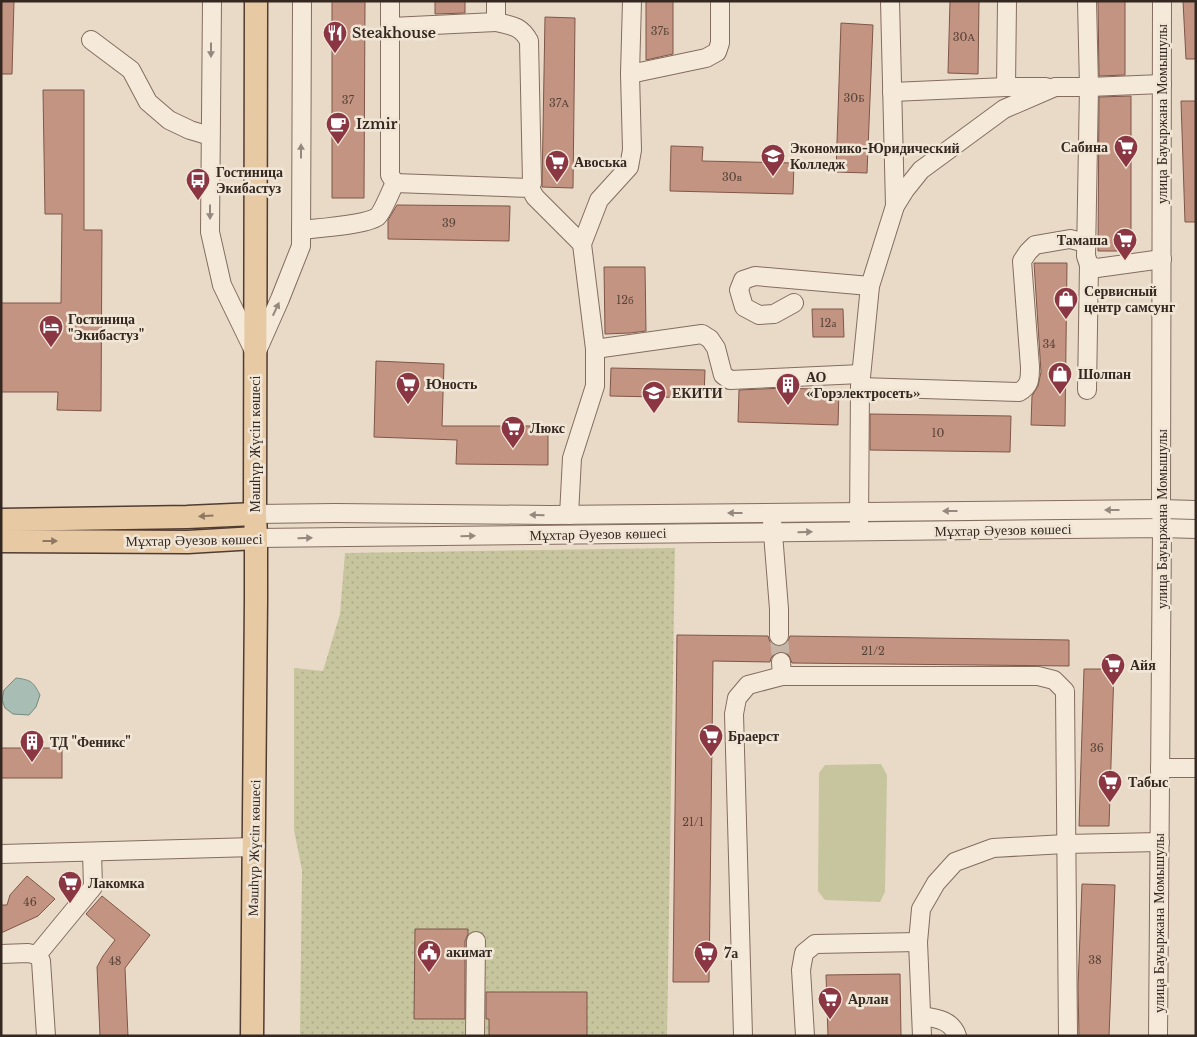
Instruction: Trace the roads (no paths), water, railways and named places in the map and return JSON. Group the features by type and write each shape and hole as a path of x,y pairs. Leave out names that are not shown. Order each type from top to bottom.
{"main road":[{"name":"Мәшһүр Жүсіп көшесі","path":"251,1034 256,538 256,1"},
{"name":"Мұхтар Әуезов көшесі","path":"1,520 177,518 255,514"},
{"name":"Мұхтар Әуезов көшесі","path":"1,541 188,542 256,538"}],"street":[{"path":"212,1 210,232 222,285 256,353"},
{"path":"256,353 301,246 302,1"},
{"path":"390,1 390,175 395,183"},
{"path":"496,1 496,22"},
{"path":"569,515 572,458 595,386 595,349 582,244 599,200 629,167 632,150 630,74 632,1"},
{"path":"630,74 706,58 718,52 720,43 720,1"},
{"path":"890,1 895,206"},
{"path":"1006,87 1007,1"},
{"path":"1087,1 1089,87 1086,243 1086,256 1089,265 1087,390"},
{"name":"улица Бауыржана Момышулы","path":"1158,1036 1162,528 1162,1"},
{"path":"391,27 496,22 512,25 524,31 529,41 532,183 530,188 535,197 582,244"},
{"path":"91,40 132,70 148,102 169,120 190,130 210,136"},
{"path":"892,92 1006,87 1089,87 1162,84"},
{"path":"858,531 860,381 870,286 895,206 921,170 1004,109 1056,87"},
{"path":"301,230 362,222 378,216 395,183"},
{"path":"395,183 530,188"},
{"path":"595,349 702,334 710,339 716,348 724,375 730,380 860,381 1019,392 1026,388 1030,379 1022,261 1035,245 1070,239 1086,243"},
{"path":"1089,265 1097,268 1162,259"},
{"path":"794,303 774,314 759,315 744,307 739,290 743,280 755,276 870,286"},
{"name":"Мұхтар Әуезов көшесі","path":"255,514 569,515 1196,510"},
{"path":"771,513 779,608 779,636"},
{"name":"Мұхтар Әуезов көшесі","path":"256,538 1196,528"},
{"path":"743,1036 734,714 737,698 748,685 782,669 1038,676 1054,680 1065,691 1068,1036"},
{"path":"1160,768 1196,768"},
{"path":"922,1036 918,942 921,909 936,883 955,862 993,848 1160,842"},
{"path":"1,854 254,847"},
{"path":"37,955 93,887 92,852"},
{"path":"475,1036 476,941"},
{"path":"805,1036 801,970 804,953 815,944 918,942"},
{"path":"1,954 28,953 37,955 41,961 46,1036"},
{"path":"922,1016 941,1019 952,1027 957,1036"}],"tunnel":[{"path":"779,636 781,662"}],"place":[{"name":"Steakhouse","path":"335,54"},
{"name":"Izmir","path":"338,145"},
{"name":"Сабина","path":"1126,168"},
{"name":"Экономико-Юридический Колледж","path":"773,177"},
{"name":"Авоська","path":"557,183"},
{"name":"Гостиница Экибастуз","path":"198,201"},
{"name":"Тамаша","path":"1125,261"},
{"name":"Сервисный центр самсунг","path":"1066,320"},
{"name":"Гостиница \"Экибастуз\"","path":"51,348"},
{"name":"Шолпан","path":"1060,395"},
{"name":"Юность","path":"408,405"},
{"name":"АО «Горэлектросеть»","path":"788,406"},
{"name":"ЕКИТИ","path":"654,414"},
{"name":"Люкс","path":"513,449"},
{"name":"Айя","path":"1113,686"},
{"name":"Браерст","path":"711,757"},
{"name":"ТД \"Феникс\"","path":"32,763"},
{"name":"Табыс","path":"1110,803"},
{"name":"Лакомка","path":"70,904"},
{"name":"акимат","path":"429,973"},
{"name":"7а","path":"706,974"},
{"name":"Арлан","path":"830,1020"}]}
